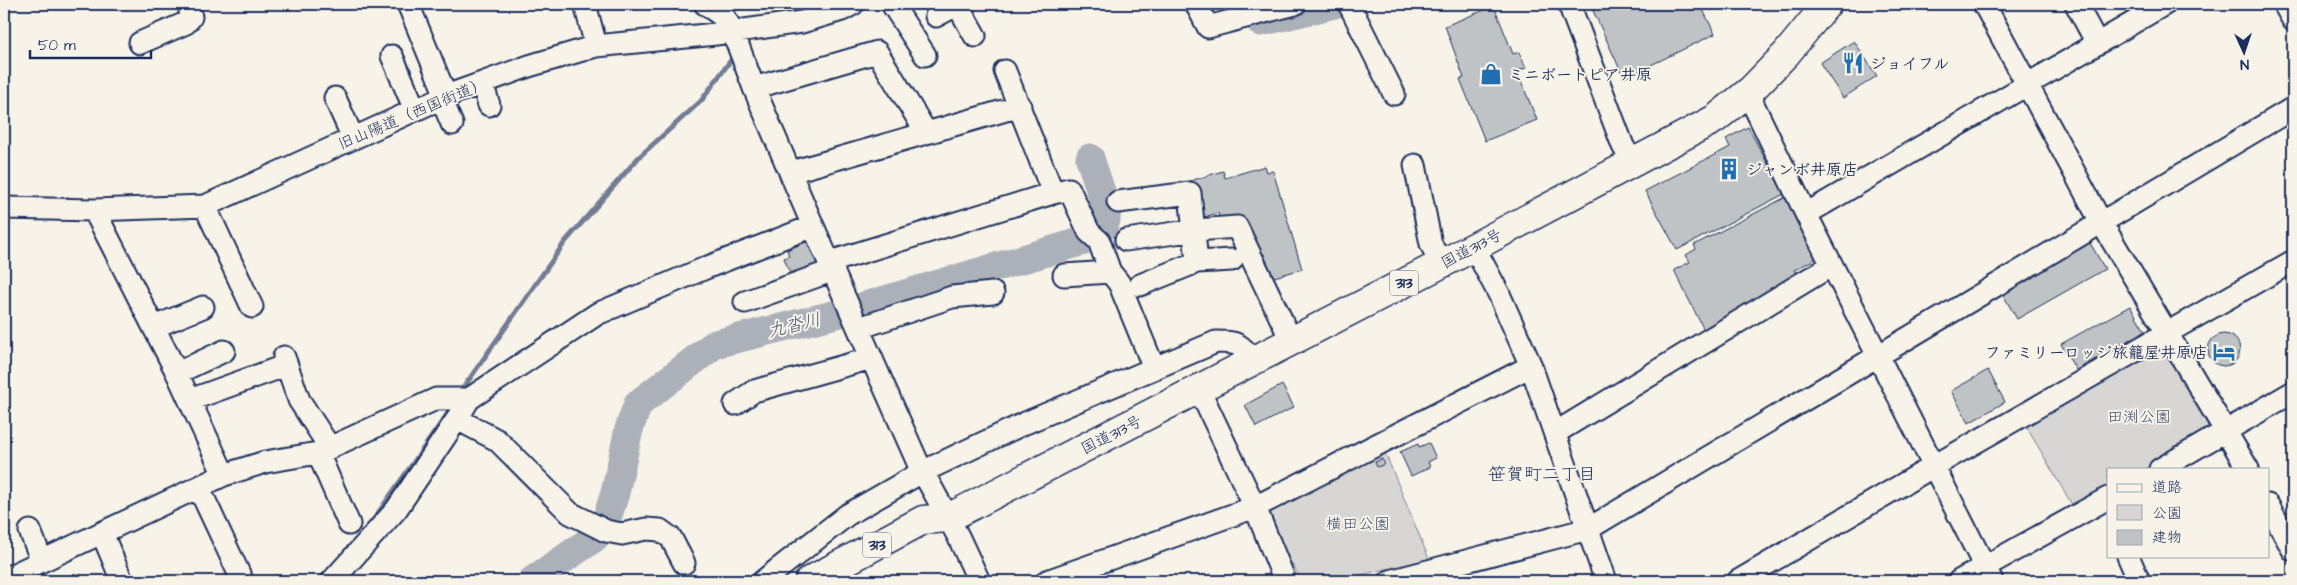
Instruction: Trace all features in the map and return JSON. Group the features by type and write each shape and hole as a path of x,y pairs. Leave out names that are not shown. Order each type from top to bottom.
{"highway":[{"name":"国道313号","path":"809,581 923,520 948,518 1474,247 1715,118 1752,89 1786,54 1827,4"},
{"name":"国道313号","path":"846,581 936,535 948,518"}],"street":[{"path":"140,43 186,23 191,17 189,4"},
{"path":"408,4 452,124"},
{"path":"585,4 596,46"},
{"path":"705,4 725,18 733,32 754,88 813,226 922,472 948,518 979,581"},
{"name":"旧山陽道（西国街道）","path":"4,208 94,210 205,206 443,97 596,46 733,32 802,22 842,10 853,4"},
{"path":"892,4 925,55"},
{"path":"936,16 958,4 975,36"},
{"path":"1196,4 1208,27 1295,4"},
{"path":"1349,4 1394,94"},
{"path":"1569,4 1623,146 1633,163"},
{"path":"1984,4 2101,222 2247,468"},
{"path":"2076,4 2097,43"},
{"path":"1806,214 2165,4"},
{"path":"2284,4 2293,20"},
{"path":"754,88 876,52 926,132"},
{"path":"392,56 415,110"},
{"path":"1005,71 1053,193"},
{"path":"482,83 489,105"},
{"path":"1752,89 1753,104 1806,214 1989,574"},
{"path":"335,98 353,138"},
{"path":"791,172 1020,106"},
{"path":"1390,581 1588,529 2293,108"},
{"path":"1415,164 1431,244 1441,264"},
{"path":"745,302 832,266 1069,189 1110,272 1119,283 1154,368"},
{"path":"1118,202 1190,193 1196,230 1197,262"},
{"path":"205,206 252,307"},
{"path":"94,210 177,373 224,475"},
{"path":"4,579 224,475 265,462 324,450 436,399 461,399 597,314 708,267 813,226"},
{"path":"1126,240 1196,230 1237,227 1291,340"},
{"path":"1474,247 1499,294 1531,366 1556,433 1606,581"},
{"path":"1140,284 1197,262 1232,260"},
{"path":"1738,581 1934,466 2293,261"},
{"path":"1556,433 1832,265"},
{"path":"1064,275 1110,272"},
{"path":"853,316 952,297 993,293"},
{"path":"154,328 203,307"},
{"path":"763,581 847,515 922,472 1023,424 1216,342 1236,342 1242,346 1253,361"},
{"path":"177,373 224,351"},
{"path":"735,404 754,391 872,358"},
{"path":"190,400 285,361 324,450 349,524"},
{"path":"1048,581 1255,507 1531,366"},
{"path":"1199,389 1255,507 1286,581"},
{"path":"2162,468 2293,392"},
{"path":"332,581 396,510 456,419 461,399"},
{"path":"456,419 497,440 570,513 600,528 622,534 646,529 660,530 671,538 684,563"},
{"path":"199,488 242,580"},
{"path":"1959,581 1989,574 2106,504"},
{"path":"2270,509 2293,550"},
{"path":"30,531 42,561"},
{"path":"102,533 122,581"},
{"path":"2129,558 2139,581"}],"green space":[{"name":"田渕公園","path":"2154,349 2165,349 2208,425 2206,433 2147,468 2107,468 2107,491 2075,510 2026,426"},
{"name":"横田公園","path":"1384,450 1429,559 1335,581 1302,581 1267,522 1272,508"}],"building":[{"path":"1590,4 1700,4 1715,34 1624,78"},
{"name":"ミニボートピア井原","path":"1494,6 1513,54 1519,52 1526,68 1517,71 1537,120 1485,141 1460,79 1464,78 1445,26"},
{"path":"1854,41 1877,76 1843,98 1820,63"},
{"name":"ジャンボ井原店","path":"1748,127 1784,194 1677,250 1645,191 1730,147 1726,139"},
{"path":"1265,166 1267,172 1273,171 1302,269 1271,278 1264,254 1244,259 1243,228 1239,215 1220,221 1218,213 1201,218 1190,181 1223,171 1225,178"},
{"path":"1790,195 1821,256 1794,270 1798,276 1704,330 1674,270 1690,262 1686,255 1696,249 1694,245"},
{"path":"813,239 824,265 792,278 784,258 789,256 787,250"},
{"path":"2090,243 2105,269 2017,319 2002,293"},
{"path":"2130,306 2145,331 2076,370 2061,344"},
{"name":"ファミリーロッジ旅籠屋井原店","path":"2224,334 2236,338 2240,350 2236,362 2224,366 2212,362 2208,350 2212,338"},
{"path":"1988,370 2005,402 1969,423 1951,391"},
{"path":"1282,385 1294,407 1256,427 1245,405"},
{"path":"1429,443 1436,458 1428,462 1430,467 1411,476 1400,452 1418,444 1419,447"},
{"path":"1382,459 1385,464 1377,467 1375,462"}],"waterway":[{"name":"九沓川","path":"1261,22 1335,4"},
{"path":"459,394 565,242 639,157 701,101 731,60"},
{"name":"九沓川","path":"532,581 597,536 605,524 615,493 629,429 638,404 715,344 845,312 1087,240 1101,229 1106,220 1103,198 1090,158"},
{"path":"369,526 453,406"},
{"path":"316,581 327,574"}],"place":[{"name":"ジョイフル","path":"1853,63"},
{"name":"ミニボートピア井原","path":"1491,74"},
{"name":"ジャンボ井原店","path":"1729,169"},
{"name":"ファミリーロッジ旅籠屋井原店","path":"2224,352"}],"district":[{"name":"笹賀町二丁目","path":"1542,474"}]}
